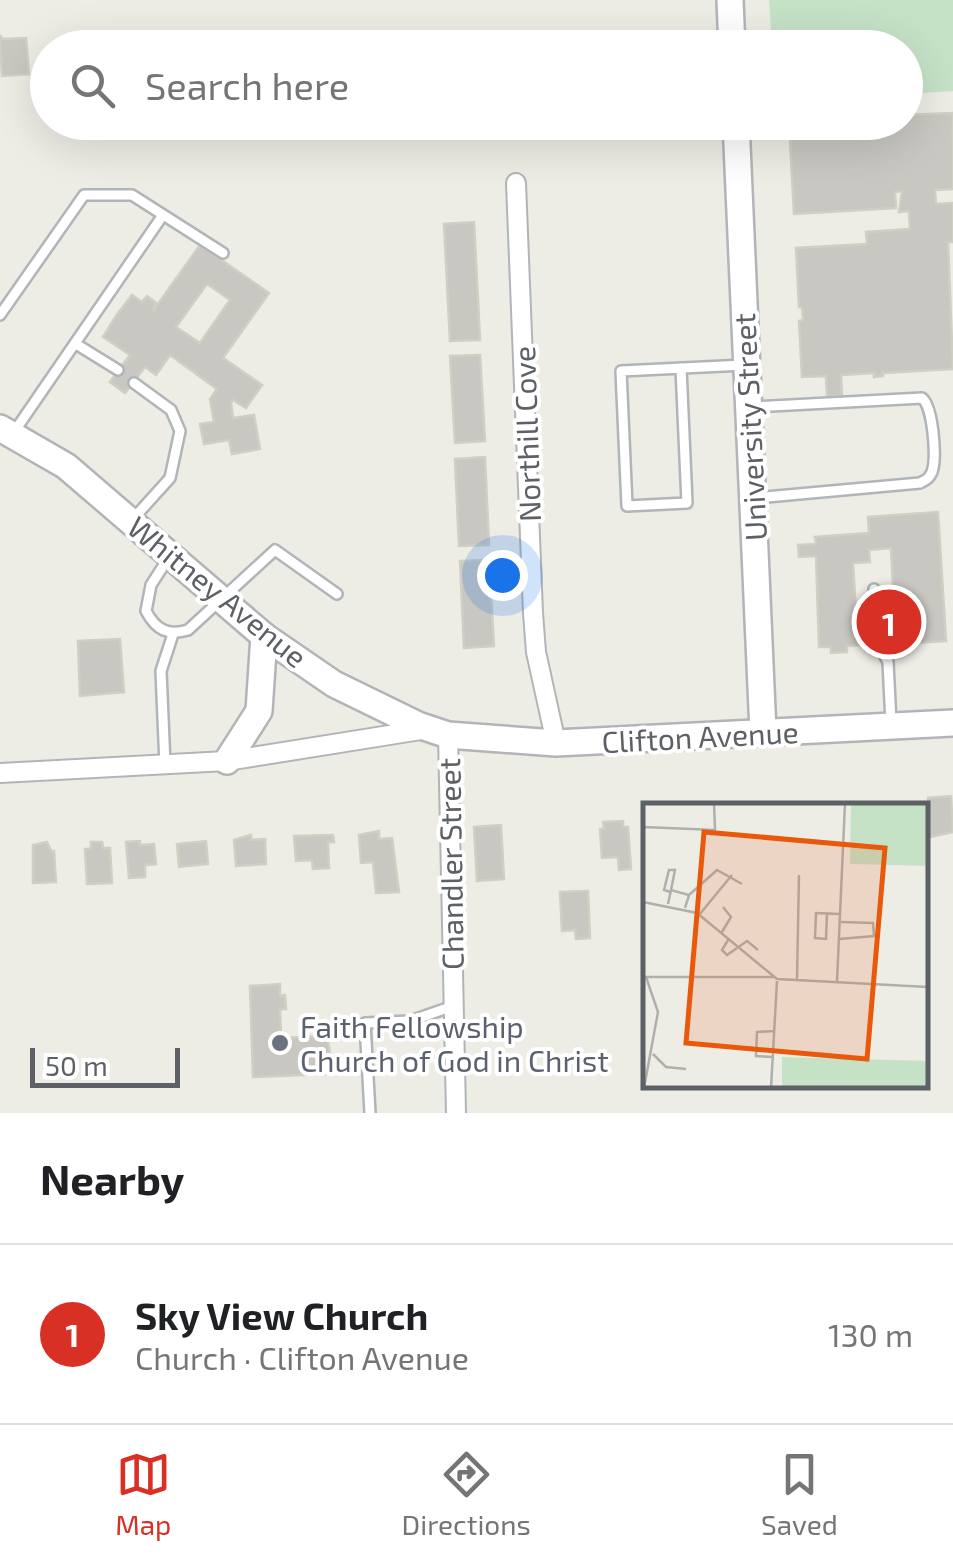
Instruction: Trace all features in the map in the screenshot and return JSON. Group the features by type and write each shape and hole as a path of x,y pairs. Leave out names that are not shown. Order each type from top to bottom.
{"main road":[{"path":"730,0 731,30"},
{"name":"University Street","path":"737,140 763,732"},
{"name":"Whitney Avenue","path":"6,431 66,466 264,636 334,684 438,732"},
{"path":"227,761 259,711 264,636"},
{"name":"Clifton Avenue","path":"438,732 556,743 953,723"}],"street":[{"name":"Northill Cove","path":"516,183 533,614 536,652 556,743"},
{"name":"Clifton Avenue","path":"0,773 227,761 438,732"},
{"name":"Chandler Street","path":"438,732 456,1113"}],"lane":[{"path":"0,316 84,196 132,194 223,252"},
{"path":"6,431 76,344 163,214"},
{"path":"76,344 118,370"},
{"path":"681,368 687,503 627,506 620,371 681,368 746,365"},
{"path":"132,521 170,478 180,432 171,410 134,383"},
{"path":"748,408 922,398 930,408 934,465 931,474 920,483 752,498"},
{"path":"171,555 151,585 146,611 159,628 173,634 188,630 275,550 337,594"},
{"path":"874,589 877,642 888,662 891,726"},
{"path":"165,764 161,671 173,634"},
{"path":"370,1113 365,1023 410,1021 453,1006"}],"green space":[{"path":"769,0 953,0 953,91 923,93 923,30 771,30"}],"building":[{"path":"0,36 26,38 29,74 2,76"},
{"path":"953,113 953,189 935,190 936,204 953,203 953,242 948,242 953,369 883,373 874,377 874,373 841,375 842,396 827,396 826,376 802,377 799,321 803,320 796,248 867,244 866,232 910,229 909,211 899,212 902,191 895,192 896,208 794,214 790,140 923,140 923,114"},
{"path":"474,222 480,340 450,341 444,224"},
{"path":"200,245 269,293 223,358 262,385 246,408 233,400 231,403 233,418 254,415 260,449 232,454 229,440 204,444 200,424 214,422 210,399 217,389 170,355 156,375 145,367 125,393 110,382 130,355 103,337 132,295 142,302 147,296 156,303 153,311","holes":["207,284 230,300 200,343 176,327"]},
{"path":"480,355 485,441 455,443 450,356"},
{"path":"485,457 489,545 459,546 455,459"},
{"path":"938,512 946,641 896,644 891,548 869,550 870,562 853,563 858,645 847,646 847,652 831,653 831,647 819,647 816,556 799,557 798,545 816,544 815,537 869,533 868,517"},
{"path":"489,560 494,646 464,648 460,561"},
{"path":"120,639 124,692 80,696 78,641"},
{"path":"951,796 953,832 928,838 928,798"},
{"path":"623,821 623,827 628,827 631,869 619,870 618,857 602,858 600,829 604,829 603,822"},
{"path":"501,825 504,879 477,881 474,827"},
{"path":"379,831 379,839 392,838 399,892 376,893 373,862 361,863 359,835"},
{"path":"251,835 251,840 265,839 266,864 236,866 234,840"},
{"path":"333,835 334,842 328,842 329,868 313,869 312,860 296,861 294,836"},
{"path":"140,841 140,845 154,844 156,864 145,865 145,877 129,878 126,842"},
{"path":"206,841 208,864 179,867 177,844"},
{"path":"47,842 54,851 56,882 33,883 33,845"},
{"path":"91,842 102,842 103,848 110,848 112,883 87,884 85,849 91,849"},
{"path":"588,891 590,938 576,939 575,930 562,931 560,892"},
{"path":"280,984 286,1009 280,1009 281,1038 327,1036 331,1059 328,1074 253,1077 250,986"}],"place":[{"name":"Sky View Church","path":"889,622"},
{"name":"Faith Fellowship Church of God in Christ","path":"280,1043"}]}
